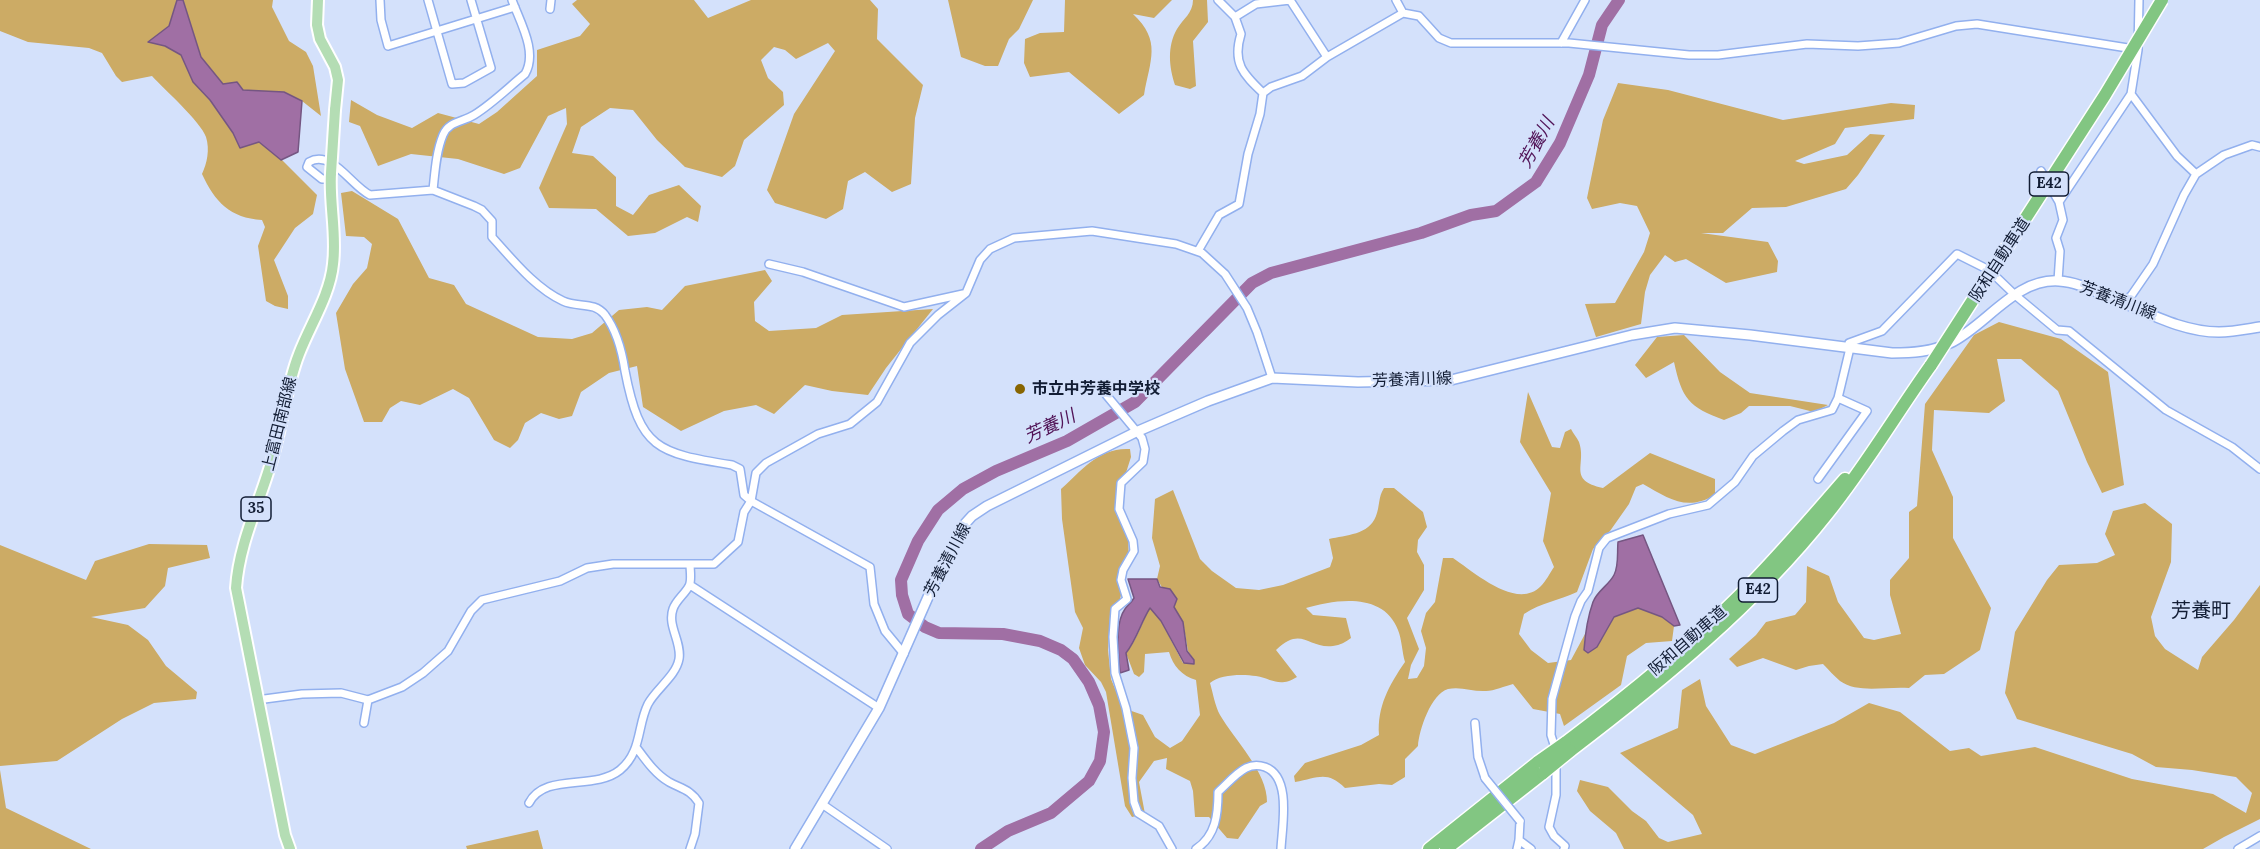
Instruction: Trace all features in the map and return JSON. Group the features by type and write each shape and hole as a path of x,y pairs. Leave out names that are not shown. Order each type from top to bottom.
{"highway":[{"name":"阪和自動車道","path":"1429,849 1445,845 1568,747 1669,672 1778,571 1827,515 1931,365 2105,95 2162,0"}],"main road":[{"name":"上富田南部線","path":"290,849 285,835 257,700 236,588 240,555 281,431 294,367 327,287 333,265 331,176 338,80 335,67 320,39 317,25 318,0"},
{"name":"芳養清川線","path":"795,849 879,708 925,603 962,527 972,516 1133,428 1272,378 1358,382 1451,380 1632,335 1675,328 1892,353 1915,353 1951,343 2015,295 2035,285 2058,281 2080,285 2179,326 2221,332 2260,327"}],"street":[{"path":"381,0 381,21 388,46 476,19 514,4 531,54 530,66 525,74 473,116 455,122 448,128 443,135 437,157 433,190"},
{"path":"428,0 452,84 464,83 491,68 471,0"},
{"path":"550,9 551,0"},
{"path":"1218,0 1235,17 1242,34 1236,51 1243,74 1263,93"},
{"path":"1235,17 1256,4 1290,0 1327,57"},
{"path":"1396,0 1403,13"},
{"path":"1565,43 1586,0"},
{"path":"2060,202 2131,94 2138,50 2139,0"},
{"path":"2139,12 2151,8 2156,0"},
{"path":"1198,251 1219,215 1239,204 1263,93 1271,87 1302,76 1327,57 1403,13 1419,16 1439,38 1451,43 1565,43 1689,55 1718,55 1807,44 1858,46 1899,43 1956,26 1977,24 2138,50"},
{"path":"2131,94 2177,156 2196,174"},
{"path":"2122,302 2131,296 2153,264 2196,174 2224,155 2252,145 2260,147"},
{"path":"331,176 322,179 308,167 309,162 315,159 326,160 335,165 361,191 370,195 433,190 482,210 492,220 492,237 544,289 565,302 597,307 605,315 616,334 637,416 654,442 686,458 732,465 740,469 744,495 870,567 874,604 885,631 904,654"},
{"path":"2041,171 2060,202 2063,220 2056,238 2060,251 2058,281"},
{"path":"257,700 302,694 341,693 368,700 402,687 423,673 448,651 471,611 482,600 560,581 586,568 613,564 714,564 738,542 744,512 752,501 756,474 766,463 818,434 850,424 877,402 910,343 938,315 966,293 980,260 990,249 1014,238 1092,231 1166,242 1198,251 1225,274 1247,308 1272,378"},
{"path":"1564,849 1565,846 1554,836 1549,827 1557,780 1556,750 1551,735 1552,699 1575,616 1588,591 1599,548 1607,538 1622,531 1669,514 1708,505 1735,482 1752,456 1798,420 1832,410 1838,398 1850,348 1849,343 1882,331 1957,254 1989,270 2057,330 2069,331 2166,410 2232,447 2253,466 2260,469"},
{"path":"769,264 904,307 966,293"},
{"path":"1103,391 1142,438 1145,449 1143,462 1121,483 1119,509 1133,541 1134,551 1123,570 1121,580 1127,599 1115,609 1113,637 1115,673 1126,708 1134,748 1132,778 1134,802 1138,813 1159,826 1172,849"},
{"path":"1818,479 1867,411 1838,398"},
{"path":"529,803 534,793 549,787 604,779 620,770 636,747 649,702 674,669 679,658 673,629 673,609 690,585 690,564"},
{"path":"690,585 879,708"},
{"path":"364,723 368,700"},
{"path":"1475,723 1478,757 1485,778 1520,821 1520,840 1516,849"},
{"path":"636,747 658,774 694,794 699,803 695,834 690,849"},
{"path":"1196,849 1207,842 1218,817 1218,792 1244,769 1252,765 1265,767 1273,772 1283,789 1281,849"},
{"path":"822,804 887,849"},
{"path":"2238,849 2260,836"},
{"path":"1520,840 1531,849"}],"shaded area":[{"path":"0,0 177,0 170,26 149,42 165,46 181,55 193,82 210,100 233,133 240,148 259,142 276,154 317,195 313,214 295,228 274,260 288,296 288,309 266,301 258,246 265,227 262,220 251,219 232,212 212,193 202,174 208,147 206,137 190,115 152,76 122,82 102,53 89,48 28,42 0,31"},
{"path":"177,0 183,0 201,57 223,84 237,82 243,90 284,92 302,101 298,152 281,160 259,142 240,148 233,133 210,100 193,82 181,55 165,46 148,42 169,26"},
{"path":"183,0 273,0 272,7 289,41 306,52 313,66 321,116 302,101 284,92 243,90 237,82 223,84 201,57"},
{"path":"577,0 694,0 708,18 751,0 870,0 878,9 877,39 923,85 915,118 911,184 892,192 865,172 848,181 843,209 826,219 775,203 767,190 794,114 835,51 828,43 796,59 785,50 774,47 761,60 768,78 783,92 784,105 744,140 735,166 722,177 685,167 657,140 633,110 610,108 581,127 572,153 593,156 616,177 616,206 633,215 649,195 679,185 701,206 698,222 687,217 655,233 628,236 596,209 549,208 539,188 567,124 566,108 548,116 520,168 504,174 458,159 411,154 378,166 360,126 349,122 351,100 377,115 412,128 438,113 479,124 497,112 537,76 537,50 580,36 590,24 572,4"},
{"path":"948,0 1033,0 1019,29 1009,39 998,66 985,66 961,57"},
{"path":"1065,0 1172,0 1154,18 1133,14 1148,33 1152,51 1151,61 1144,95 1119,114 1069,72 1030,77 1024,63 1025,39 1040,33 1064,32"},
{"path":"1193,0 1207,0 1208,22 1193,41 1196,86 1190,89 1175,85 1170,57 1174,36 1179,25 1190,12"},
{"path":"1618,83 1668,90 1783,120 1891,103 1915,105 1914,119 1845,128 1835,144 1795,161 1804,164 1847,155 1870,134 1885,135 1846,189 1786,207 1752,208 1723,233 1701,233 1768,242 1778,261 1777,272 1726,283 1686,259 1675,262 1665,255 1650,275 1645,292 1641,324 1596,337 1585,304 1615,303 1644,252 1650,233 1637,206 1620,203 1592,209 1587,198 1603,120"},
{"path":"352,191 398,219 429,278 454,285 466,304 538,337 572,339 592,333 619,310 647,307 662,310 685,286 765,270 772,281 754,302 755,321 769,331 816,328 842,315 933,309 886,368 868,395 805,385 774,414 756,405 724,411 681,431 643,407 637,366 609,373 581,392 572,416 559,419 541,413 525,423 518,440 510,448 494,440 469,398 453,389 420,405 401,401 390,408 382,422 364,422 345,369 336,313 353,284 367,268 372,244 364,237 346,236 341,193"},
{"path":"1999,322 2061,339 2108,372 2124,485 2102,493 2058,391 2021,359 1997,359 2005,401 1989,413 1934,410 1932,450 1953,497 1953,538 1991,608 1980,650 1944,674 1925,675 1909,688 1873,689 1847,685 1823,664 1796,670 1763,658 1737,667 1729,659 1756,635 1766,622 1795,615 1806,602 1807,566 1829,576 1838,602 1864,638 1874,640 1901,634 1890,595 1890,580 1909,558 1909,512 1917,506 1925,404 1974,335"},
{"path":"1684,335 1720,372 1750,393 1828,405 1814,412 1790,406 1749,406 1741,413 1724,420 1703,411 1695,406 1684,393 1674,362 1646,378 1635,365 1657,337"},
{"path":"1528,392 1552,447 1560,448 1565,432 1571,429 1581,450 1580,471 1585,481 1592,485 1603,488 1650,453 1715,479 1715,495 1705,500 1686,503 1669,498 1643,484 1636,487 1629,504 1610,531 1593,549 1577,592 1524,614 1519,634 1531,650 1548,663 1571,660 1585,634 1584,650 1597,647 1614,617 1638,608 1662,617 1674,626 1672,641 1646,643 1627,656 1621,685 1564,726 1560,714 1533,709 1513,684 1489,691 1448,689 1436,698 1427,713 1418,746 1405,759 1405,777 1392,785 1379,784 1345,788 1339,782 1327,777 1295,782 1294,776 1305,763 1361,745 1379,735 1380,715 1385,697 1405,662 1400,638 1391,618 1382,609 1371,604 1345,601 1306,608 1313,615 1346,618 1351,638 1333,646 1324,646 1299,639 1292,639 1285,643 1276,650 1297,677 1285,682 1238,675 1226,676 1210,683 1220,715 1256,768 1266,791 1267,802 1260,806 1238,839 1227,838 1209,817 1195,817 1190,781 1166,769 1167,758 1154,761 1139,782 1145,814 1132,817 1125,806 1106,692 1101,682 1085,665 1079,648 1083,628 1075,612 1062,519 1061,489 1084,467 1100,456 1119,449 1130,449 1131,457 1116,504 1128,534 1129,564 1120,599 1110,615 1108,650 1111,679 1123,708 1143,715 1155,737 1170,748 1182,741 1200,715 1196,680 1179,670 1169,652 1145,654 1144,672 1139,677 1134,674 1126,653 1150,607 1161,621 1183,663 1194,664 1188,651 1183,622 1157,579 1160,566 1152,538 1155,499 1173,490 1200,559 1212,571 1236,588 1259,590 1283,585 1330,567 1333,558 1329,539 1363,531 1376,516 1384,488 1394,488 1423,512 1427,527 1418,540 1417,552 1424,565 1424,590 1407,618 1419,649 1411,665 1408,679 1417,678 1424,666 1426,648 1421,631 1426,613 1435,602 1443,558 1453,558 1496,587 1520,594 1531,593 1541,586 1554,567 1543,541 1551,493 1520,442"},
{"path":"2145,503 2172,524 2171,562 2151,617 2155,636 2165,649 2198,670 2202,657 2260,585 2260,819 2203,849 1624,849 1616,833 1590,811 1577,791 1580,780 1608,787 1632,811 1646,821 1659,838 1668,842 1702,834 1693,815 1620,753 1678,728 1682,690 1700,679 1706,706 1731,745 1755,754 1834,723 1869,703 1900,712 1950,751 1969,748 1981,756 2035,747 2132,779 2213,794 2246,813 2252,793 2236,777 2156,767 2132,754 2017,719 2005,693 2015,632 2047,580 2059,565 2097,563 2115,555 2105,534 2113,511"},
{"path":"1643,535 1680,625 1674,626 1662,617 1638,608 1614,617 1597,647 1588,653 1584,650 1591,608 1595,598 1616,571 1618,542"},
{"path":"149,544 207,545 210,558 168,568 165,586 145,608 91,617 128,625 148,640 166,666 197,692 196,699 154,703 122,719 57,761 0,766 0,545 86,580 95,561"},
{"path":"1128,579 1157,579 1160,587 1170,589 1177,599 1174,607 1183,622 1187,651 1194,660 1194,664 1184,663 1161,621 1150,608 1126,653 1129,670 1120,673 1119,623 1125,609 1134,598"},
{"path":"0,770 6,808 91,849 0,849"},
{"path":"538,830 543,849 467,849 466,846"}],"waterway":[{"name":"芳養川","path":"981,849 1008,831 1051,813 1089,781 1100,761 1104,732 1099,705 1089,682 1073,659 1061,650 1040,641 1003,634 939,633 925,627 908,614 902,595 901,580 918,541 938,510 963,489 996,471 1067,441 1135,402 1252,283 1271,273 1421,233 1471,215 1496,211 1536,182 1560,143 1589,75 1602,25 1619,0"}],"place":[{"name":"市立中芳養中学校","path":"1020,389"}],"district":[{"name":"芳養町","path":"2201,611"}]}
